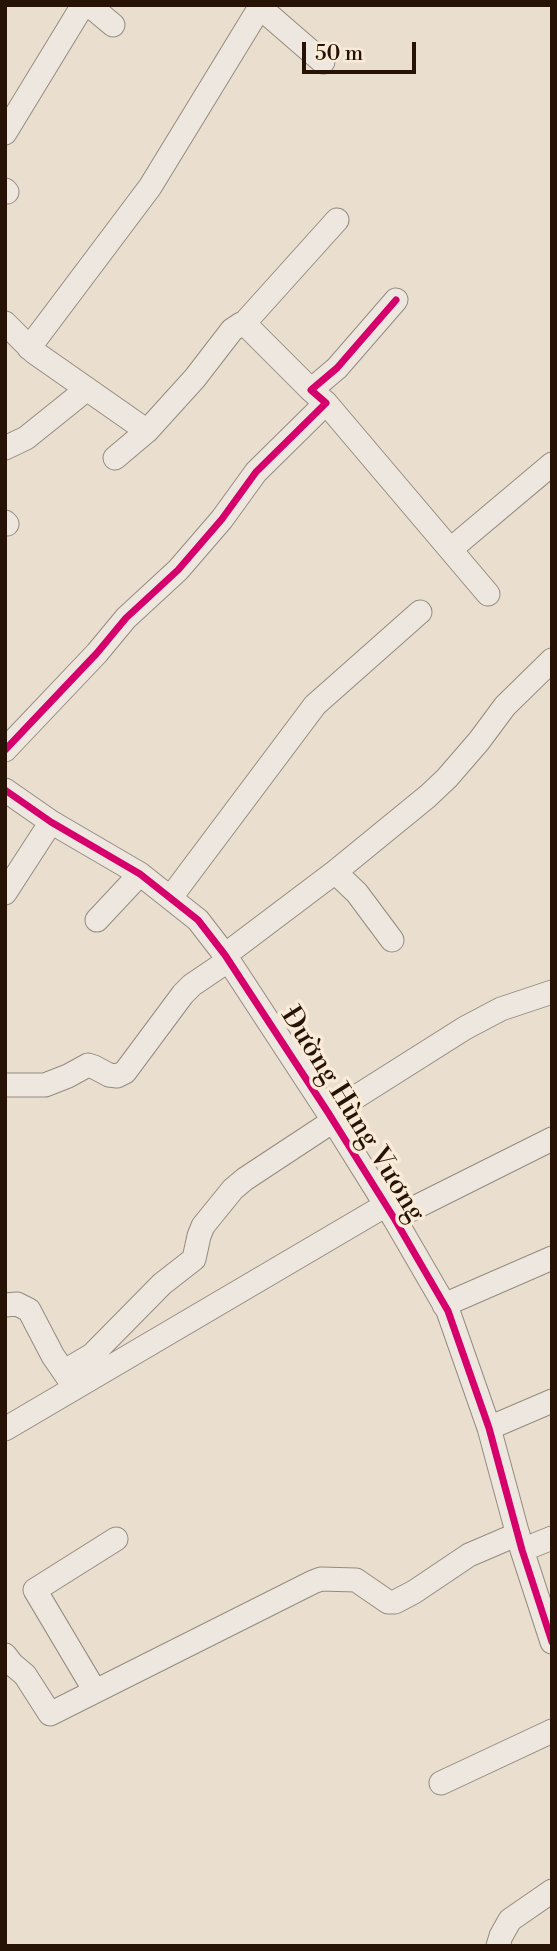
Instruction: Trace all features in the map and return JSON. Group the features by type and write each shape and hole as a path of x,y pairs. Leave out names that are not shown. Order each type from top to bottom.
{"street":[{"path":"5,133 83,5"},
{"path":"89,5 113,25"},
{"path":"29,348 150,187 261,7 323,62"},
{"path":"337,220 247,320 248,328 319,396 488,594"},
{"path":"5,750 97,653 126,618 178,570 319,396 337,368 396,300"},
{"path":"5,323 29,348 147,430"},
{"path":"115,457 147,430 195,378 232,330 240,324 247,324"},
{"path":"5,448 26,438 87,388"},
{"path":"451,549 552,464"},
{"path":"171,897 315,705 420,612"},
{"path":"5,1085 46,1085 88,1065 117,1076 125,1072 183,994 447,778 505,706 552,660"},
{"name":"Đường Hùng Vương","path":"5,790 51,822 140,874 198,920 227,957 331,1118 448,1311 489,1428 520,1542 552,1642"},
{"path":"5,893 51,822"},
{"path":"335,872 357,893 392,940"},
{"path":"97,920 140,874"},
{"path":"70,1380 162,1284 194,1259 203,1226 233,1189 245,1179 465,1028 501,1009 552,992"},
{"path":"5,1429 70,1380 390,1212 552,1139"},
{"path":"444,1305 552,1258"},
{"path":"5,1305 17,1304 29,1310 53,1356 70,1380"},
{"path":"489,1428 552,1401"},
{"path":"5,1655 25,1675 50,1714 313,1581 356,1580 388,1602 395,1602 469,1555 520,1542 552,1538"},
{"path":"95,1691 35,1590 116,1539"},
{"path":"442,1783 552,1731"},
{"path":"498,1946 500,1936 510,1920 552,1891"}],"cycle path":[{"path":"5,750 97,653 126,618 178,570 222,519 256,472 326,403 311,390 337,368 396,300"},
{"path":"5,790 51,822 140,874 198,920 225,955 329,1114 448,1311 489,1428 522,1550 552,1642"}]}
